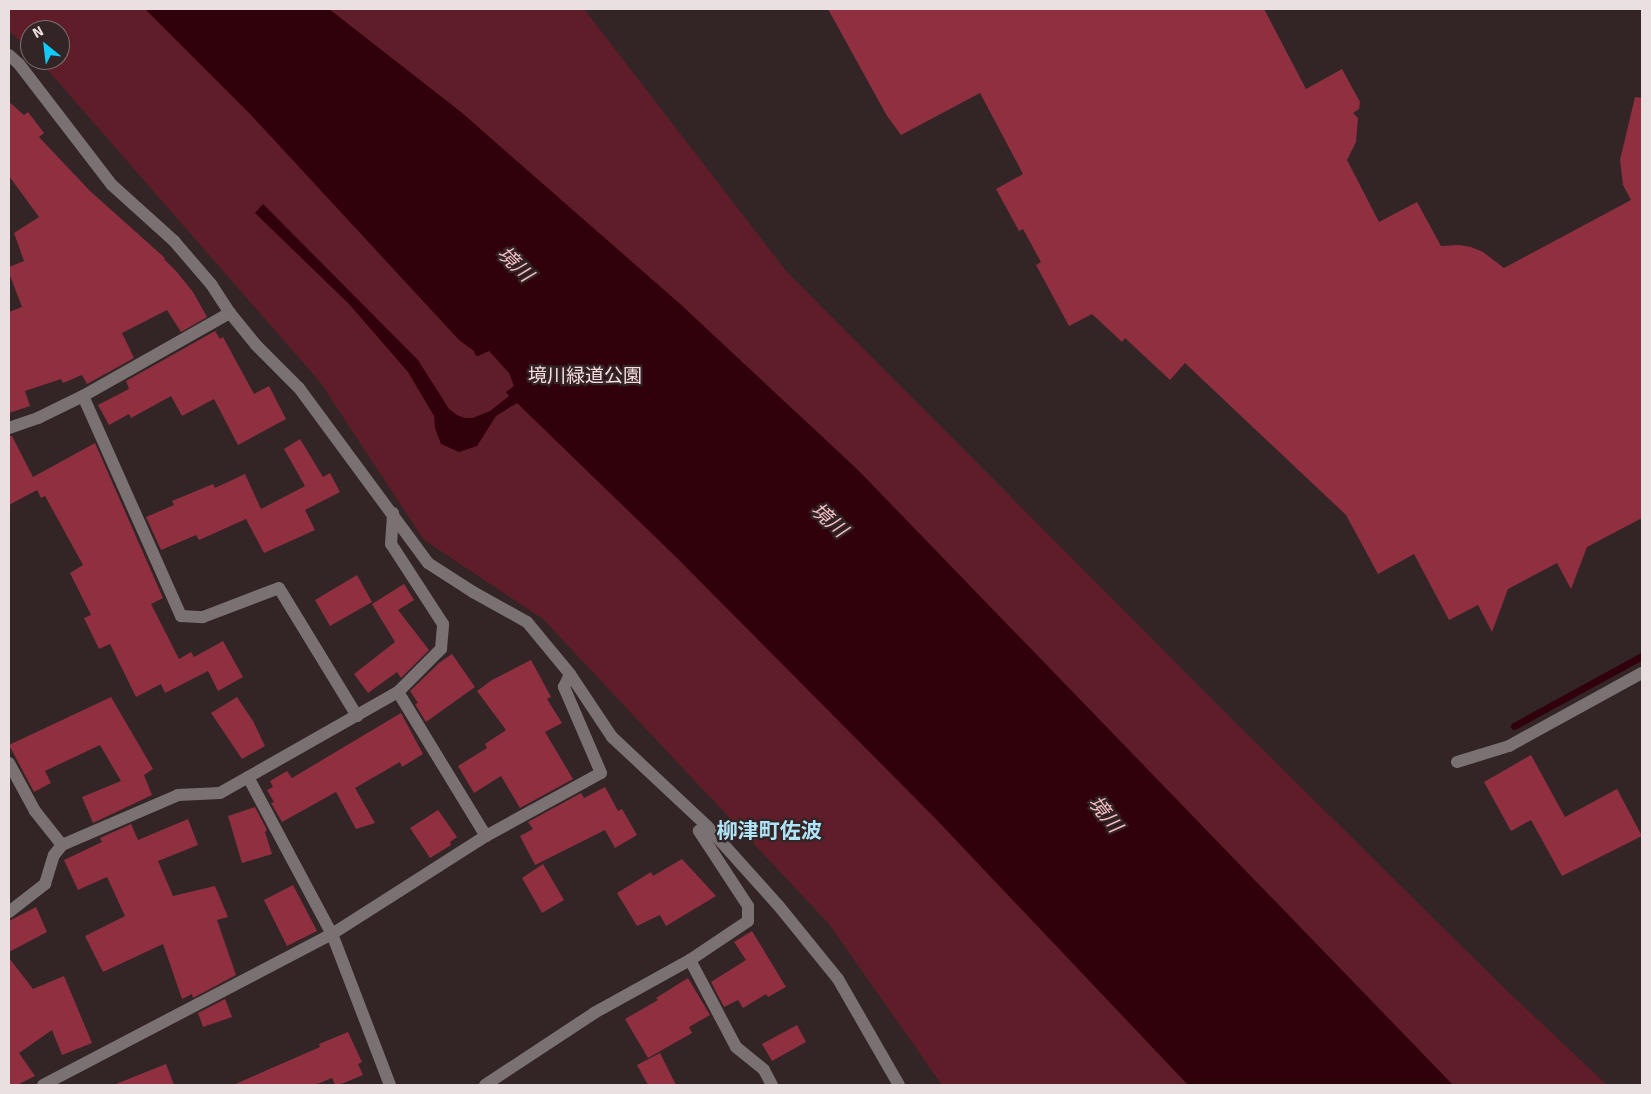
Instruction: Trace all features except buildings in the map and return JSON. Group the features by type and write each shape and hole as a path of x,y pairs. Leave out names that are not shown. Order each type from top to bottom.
{"street":[{"path":"9,55 24,71 112,185 174,241 211,284 230,313 256,345 299,388 428,563 472,592 527,622 570,674 612,737 707,826 778,905 838,979 899,1085"},
{"path":"9,428 38,418 83,396 230,313"},
{"path":"83,396 181,616 203,617 279,588 357,716"},
{"path":"9,912 45,884 54,855 62,845 178,794 220,793 398,692 441,649 443,624 392,544 393,513"},
{"path":"1457,762 1508,746 1642,673"},
{"path":"44,1085 332,934 486,836 601,773 564,687 570,674"},
{"path":"398,692 486,836"},
{"path":"9,763 35,810 62,845"},
{"path":"248,777 332,934 390,1085"},
{"path":"485,1085 594,1013 690,960 748,921 748,906 699,831 707,826"},
{"path":"690,960 736,1047 764,1070 772,1085"}],"green space":[{"name":"境川緑道公園","path":"9,9 584,9 786,271 1235,722 1503,987 1607,1085 942,1085 829,924 543,619 424,540 320,382 48,70 70,70 70,20 20,20 20,41 9,31"}],"water":[{"name":"境川","path":"145,9 329,9 461,112 679,303 858,470 1453,1085 1188,1085 934,817 677,558 517,403 496,416 477,446 459,452 441,444 435,428 434,416 408,372 349,304 255,213 263,204 418,360 449,409 457,415 473,418 490,411 509,396 506,392 514,386 509,373 489,351 478,356 475,355 474,351 459,340 251,115"}],"waterway":[{"path":"1514,726 1642,656"}],"district":[{"name":"柳津町佐波","path":"769,831"}]}
